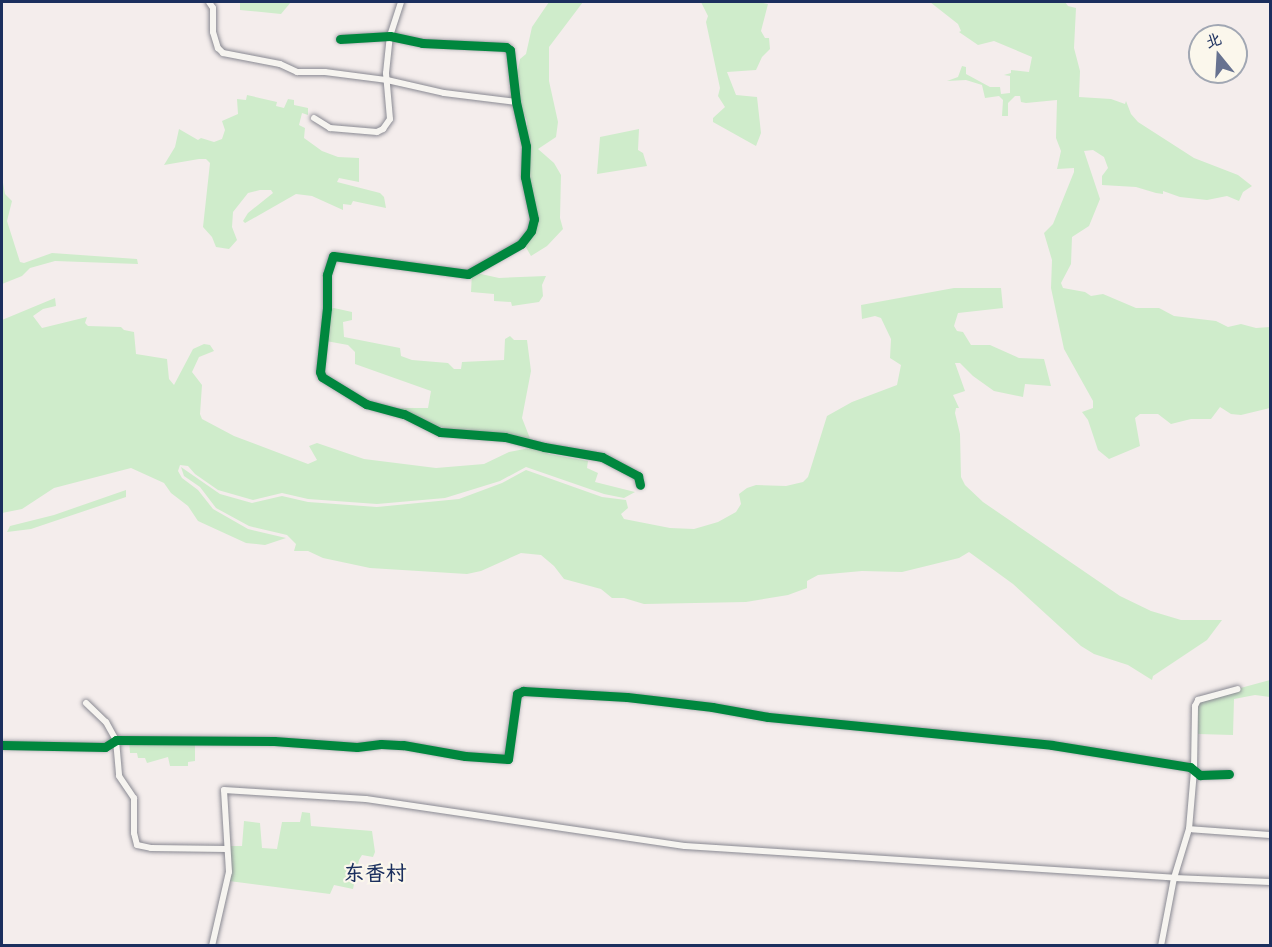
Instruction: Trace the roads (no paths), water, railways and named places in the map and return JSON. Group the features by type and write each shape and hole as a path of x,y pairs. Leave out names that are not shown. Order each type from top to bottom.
{"street":[{"path":"209,2 213,8 213,32 218,48 223,52 280,64 297,72 324,72 387,80 444,93 516,102"},
{"path":"314,118 330,128 377,132 383,129 390,119 387,107 390,36 401,2"},
{"path":"340,39 390,36 422,43 510,50 516,102 524,132 525,177 534,219 531,231 521,244 468,274 333,256 327,275 327,308 320,372 322,377 350,397 366,404 404,414 434,430 505,437 544,447 602,457 638,476 640,485"},
{"path":"1161,945 1174,878 1189,829 1194,771 1195,706 1198,700 1238,689"},
{"path":"2,744 105,747 116,740 274,741 357,747 381,744 465,756 508,759 517,694 523,691 627,697 712,707 768,717 1052,745 1190,767 1200,775 1228,774"},
{"path":"86,703 106,722 116,740 119,776 134,798 134,832 137,845 151,848 227,849"},
{"path":"212,945 229,872 224,790 366,799 685,846 1174,878 1270,882"},
{"path":"1189,829 1270,835"}],"district":[{"name":"东香村","path":"375,871"}]}
